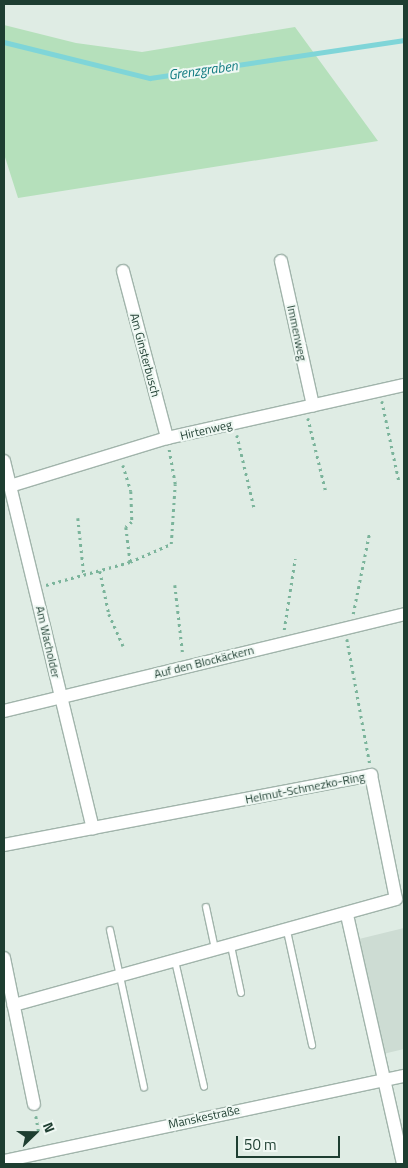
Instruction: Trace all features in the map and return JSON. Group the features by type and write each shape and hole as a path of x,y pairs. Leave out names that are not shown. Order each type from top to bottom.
{"street":[{"name":"Immenweg","path":"281,260 309,406"},
{"name":"Am Ginsterbusch","path":"124,271 167,438"},
{"name":"Hirtenweg","path":"10,486 167,438 404,385"},
{"name":"Am Wacholder","path":"4,461 61,697"},
{"name":"Auf den Blockäckern","path":"4,711 404,614"},
{"path":"61,697 93,828"},
{"name":"Helmut-Schmezko-Ring","path":"4,845 371,775 396,899 346,915 13,1005"},
{"path":"346,915 382,1080 403,1164"},
{"path":"4,958 34,1104"},
{"name":"Manskestraße","path":"4,1161 404,1076"}],"lane":[{"path":"206,906 216,950"},
{"path":"110,930 144,1087"},
{"path":"287,931 312,1045"},
{"path":"231,946 241,993"},
{"path":"175,961 204,1087"}],"path":[{"path":"380,390 399,481"},
{"path":"309,406 326,492"},
{"path":"234,423 254,507"},
{"path":"35,586 84,576 130,562 172,544 174,484 167,438"},
{"path":"119,453 131,491 132,522 126,527 130,562"},
{"path":"78,518 84,576"},
{"path":"368,535 347,627 371,775"},
{"path":"282,643 295,559"},
{"path":"100,571 109,614 123,646"},
{"path":"175,585 185,667"},
{"path":"34,1104 40,1133"}],"shaded area":[{"path":"404,928 404,1049 383,1054 359,939"}],"green space":[{"path":"4,25 76,43 142,52 295,27 378,141 18,198 4,154"}],"waterway":[{"name":"Grenzgraben","path":"4,42 150,78 404,40"}]}
